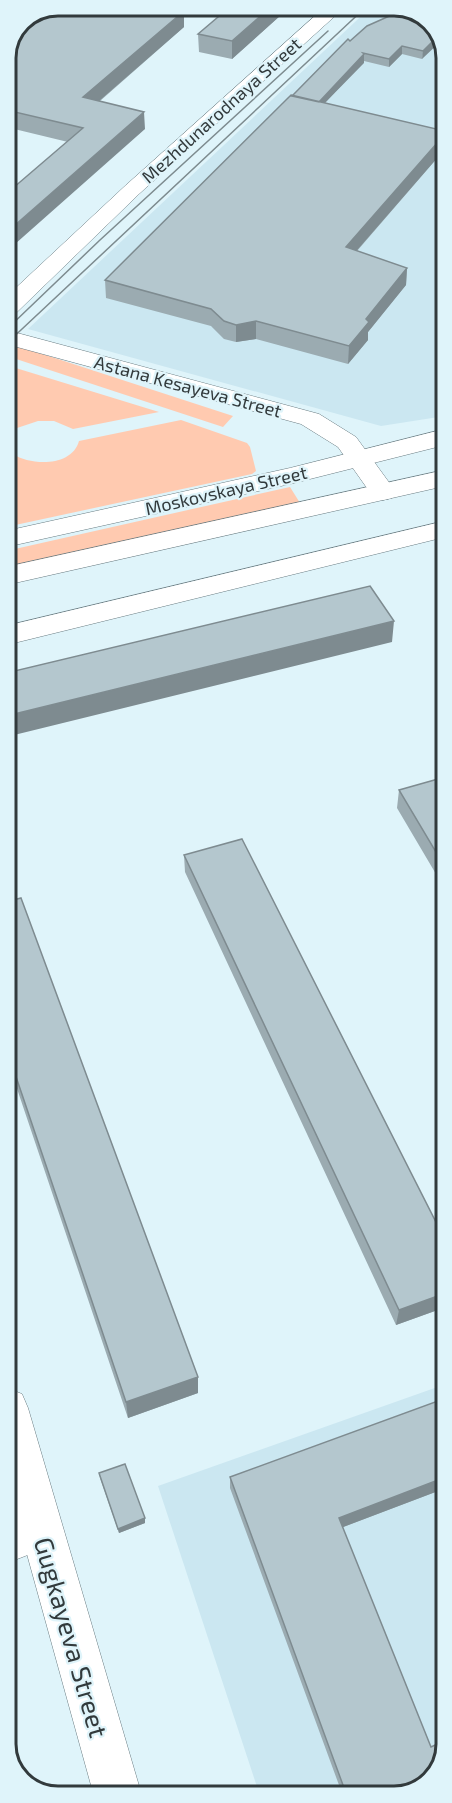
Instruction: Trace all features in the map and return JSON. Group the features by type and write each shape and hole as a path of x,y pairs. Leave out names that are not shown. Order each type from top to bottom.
{"main road":[{"name":"Mezhdunarodnaya Street","path":"17,300 132,190 325,17"},
{"name":"Astana Kesayeva Street","path":"17,340 310,419 347,442 383,492"},
{"name":"Moskovskaya Street","path":"17,536 436,439"},
{"name":"Moskovskaya Street","path":"17,574 436,480"},
{"path":"17,633 436,532"},
{"name":"Gugkayeva Street","path":"17,1483 24,1535 114,1786"}],"shaded area":[{"path":"360,17 402,17 415,22 430,37 436,58 436,417 381,426 28,329"},
{"path":"17,347 233,416 223,427 17,359"},
{"path":"17,368 159,412 73,429 54,421 38,421 17,428"},
{"path":"181,420 247,443 256,471 252,474 17,525 17,456 40,462 60,460 75,450 79,441"},
{"path":"290,487 300,503 17,566 17,549"},
{"path":"436,1388 436,1745 430,1766 421,1776 402,1786 257,1786 158,1486"}],"building":[{"path":"50,17 177,17 83,97 144,112 17,223 17,185 83,128 17,113 17,50 29,29"},
{"path":"218,17 259,17 232,41 198,34"},
{"path":"387,17 402,17 421,27 432,42 423,51 402,46 389,59 363,53 319,102 292,96 348,39 350,41 367,26"},
{"path":"291,95 436,129 436,144 346,247 407,268 366,319 369,322 349,346 256,321 236,325 224,321 211,309 105,280"},
{"path":"370,586 394,621 17,713 17,670"},
{"path":"436,780 436,852 399,790"},
{"path":"242,839 436,1222 436,1297 399,1310 184,855"},
{"path":"21,898 198,1377 126,1402 17,1080 17,899"},
{"path":"436,1402 436,1481 339,1518 431,1747 436,1745 430,1766 415,1781 402,1786 343,1786 230,1477"},
{"path":"125,1464 145,1518 118,1529 99,1473"}],"tram line":[{"path":"17,334 355,17"},
{"path":"17,319 100,240 328,31"}]}
